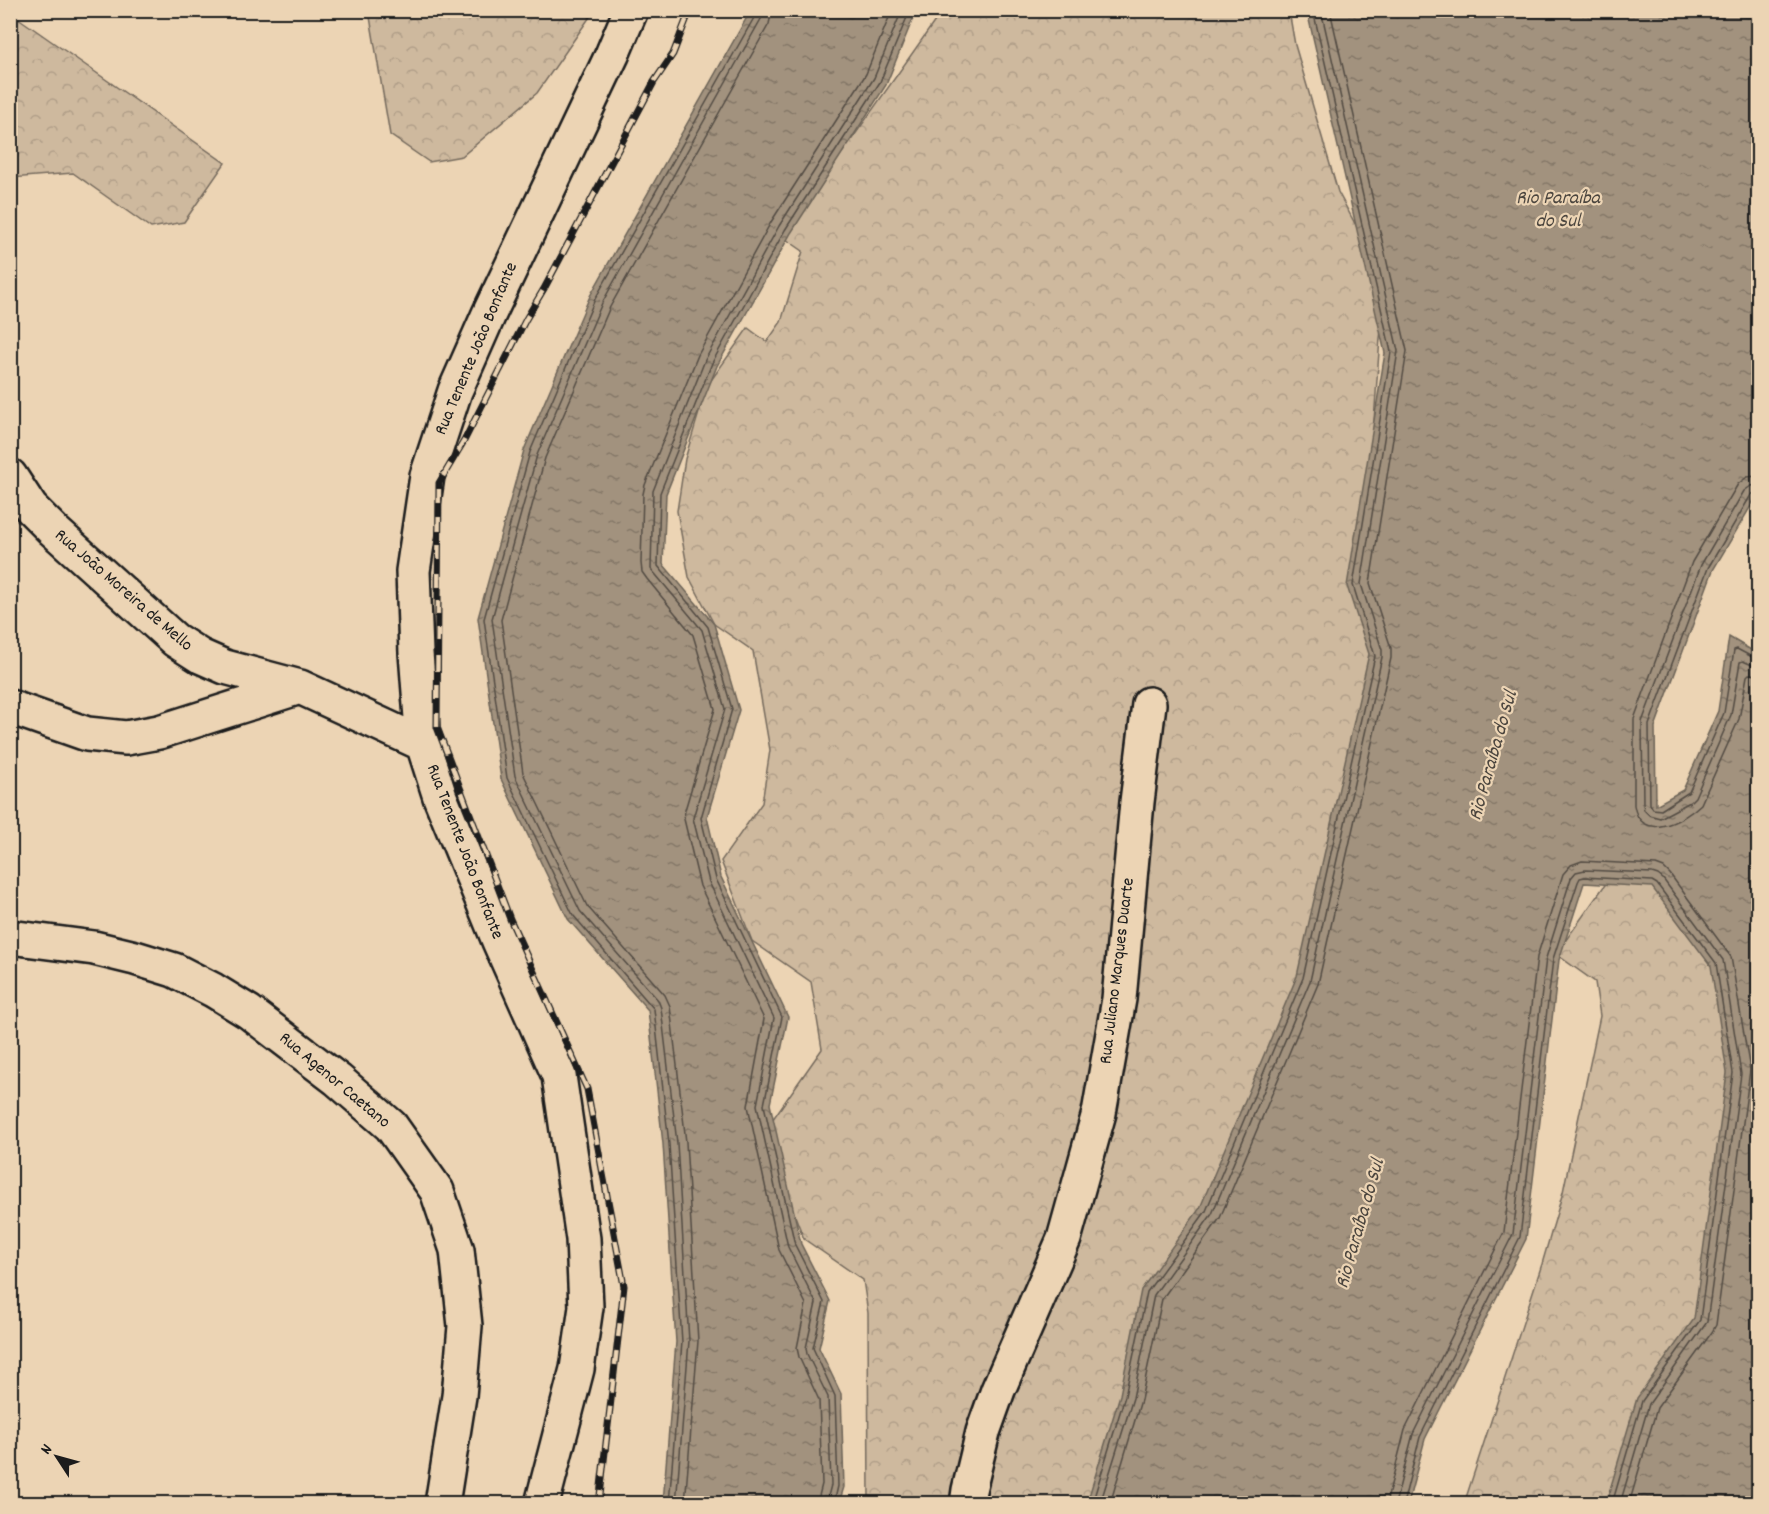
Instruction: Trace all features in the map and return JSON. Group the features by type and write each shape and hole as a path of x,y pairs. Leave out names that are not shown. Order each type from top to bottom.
{"street":[{"name":"Rua Tenente João Bonfante","path":"542,1503 577,1369 586,1307 583,1239 559,1076 499,941 449,819 423,744 413,571 427,477 455,391 631,10"},
{"name":"Rua João Moreira de Mello","path":"10,476 31,508 53,530 175,640 200,656 225,667 300,687 423,744"},
{"path":"10,707 87,734 126,738 159,732 300,687"},
{"name":"Rua Juliano Marques Duarte","path":"967,1503 983,1432 998,1390 1064,1239 1099,1113 1119,999 1136,814 1149,704"},
{"name":"Rua Agenor Caetano","path":"10,938 94,948 174,970 249,1012 338,1080 391,1126 437,1191 458,1250 465,1326 459,1396 442,1503"}],"green space":[{"path":"369,10 594,11 537,93 462,156 429,162 390,135"},
{"path":"942,11 1289,11 1295,45 1338,192 1388,285 1380,338 1370,476 1383,746 1112,1503 869,1503 868,1313 863,1280 804,1239 773,1159 768,1126 822,1049 811,982 752,941 721,861 762,803 770,750 753,651 714,624 689,577 677,511 685,459 707,386 748,328 767,342 781,322 803,251 783,237"},
{"path":"11,13 225,163 184,222 151,228 73,173 11,178"},
{"path":"1624,858 1716,893 1758,1176 1627,1503 1464,1504 1563,1192 1600,1016 1595,982 1556,954"}],"water":[{"path":"751,10 916,11 886,85 791,233 717,366 666,494 663,564 714,624 739,710 707,817 721,877 788,1017 770,1104 801,1244 830,1301 819,1348 841,1394 844,1487 839,1503 663,1503 676,1342 663,1144 648,1010 568,919 501,779 478,618 524,450 590,296"},
{"name":"Rio Paraíba do Sul","path":"1307,11 1758,11 1758,494 1713,570 1655,727 1656,805 1683,790 1718,711 1729,637 1758,654 1758,1503 1606,1503 1637,1398 1694,1319 1727,1073 1711,966 1652,887 1584,883 1559,960 1526,1239 1425,1439 1408,1503 1085,1503 1120,1395 1141,1290 1200,1208 1297,976 1369,654 1347,586 1385,353"}],"railway":[{"path":"599,1504 624,1286 587,1089 510,919 437,727 439,483 464,441 526,319 654,82 673,54 690,10"}]}
